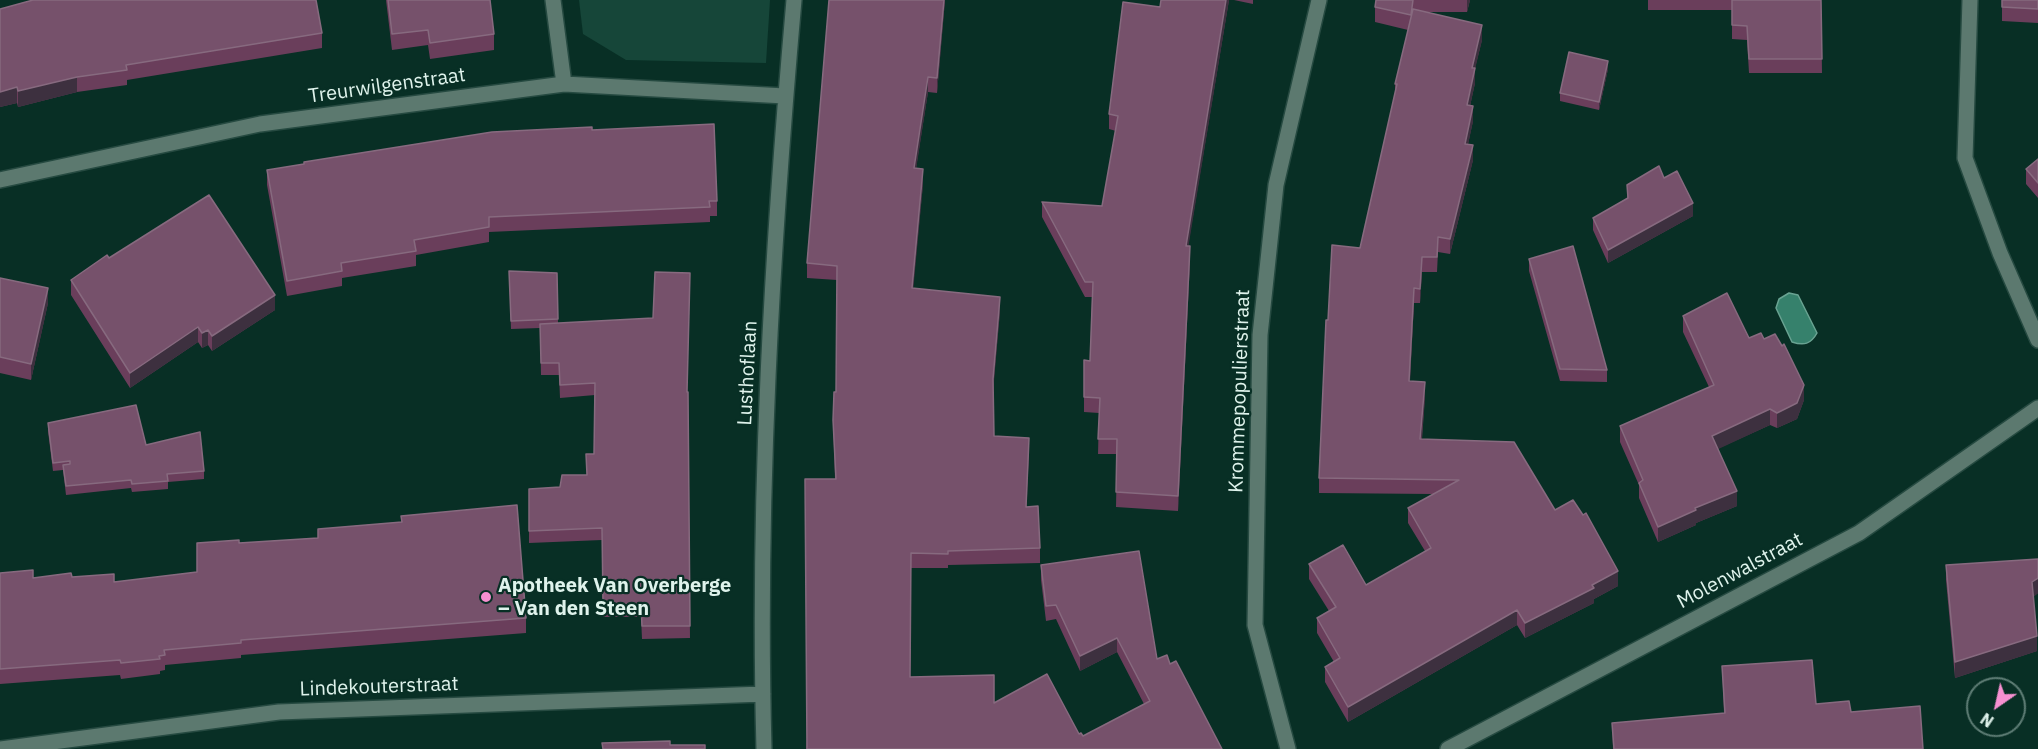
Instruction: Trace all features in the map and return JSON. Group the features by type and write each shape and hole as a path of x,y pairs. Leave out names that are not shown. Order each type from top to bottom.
{"street":[{"path":"553,0 564,84"},
{"name":"Lusthoflaan","path":"764,749 766,415 785,96 794,0"},
{"name":"Krommepopulierstraat","path":"1288,749 1256,625 1260,335 1276,184 1319,0"},
{"path":"1970,0 1965,158 2000,253 2038,340"},
{"name":"Treurwilgenstraat","path":"0,180 260,124 564,84 785,96"},
{"name":"Molenwalstraat","path":"1448,749 1858,533 2038,408"},
{"name":"Lindekouterstraat","path":"0,749 279,712 763,694"}],"shaded area":[{"path":"579,0 770,0 766,63 626,60 583,34"},
{"path":"1789,293 1798,295 1817,333 1807,343 1792,342 1776,308 1779,299"}],"building":[{"path":"33,0 316,0 322,33 126,65 127,70 77,77 18,91 17,87 0,92 0,9"},
{"path":"388,0 490,0 494,34 430,43 428,30 392,34"},
{"path":"829,0 944,0 937,78 928,77 914,168 923,169 912,288 1000,297 993,379 994,436 1029,438 1026,507 1038,506 1040,548 948,551 948,554 911,553 910,677 994,675 994,703 1047,674 1079,734 1083,736 1150,701 1117,638 1080,656 1056,605 1046,606 1041,565 1139,551 1157,659 1167,655 1170,664 1176,661 1222,749 807,749 805,479 836,479 833,420 834,392 836,392 837,266 807,263"},
{"path":"1161,0 1226,0 1186,246 1190,246 1178,496 1116,492 1117,439 1098,439 1100,398 1084,397 1084,360 1090,361 1093,282 1085,282 1042,202 1102,206 1118,116 1109,114 1123,2 1160,7"},
{"path":"1376,0 1413,0 1411,15 1375,7"},
{"path":"1732,0 1821,0 1822,59 1749,59 1747,26 1732,25"},
{"path":"2002,0 2038,0 2038,9 2002,7"},
{"path":"1413,9 1482,25 1472,68 1475,68 1467,105 1473,106 1465,144 1473,145 1450,239 1438,237 1437,257 1422,257 1420,289 1414,288 1409,381 1425,382 1420,439 1514,442 1555,510 1573,500 1583,515 1586,513 1618,571 1592,585 1594,588 1525,623 1517,610 1348,707 1325,667 1340,658 1317,618 1336,607 1309,564 1343,545 1366,585 1431,548 1408,508 1459,480 1319,478 1326,320 1328,320 1332,245 1360,248"},
{"path":"1569,52 1608,61 1599,102 1560,93"},
{"path":"714,124 717,201 709,201 710,207 489,217 489,227 414,240 416,251 341,263 342,271 287,281 267,170 492,132"},
{"path":"2038,159 2038,183 2026,169"},
{"path":"1659,166 1664,178 1677,171 1693,203 1608,250 1593,218 1628,198 1627,185"},
{"path":"209,195 275,295 212,336 208,330 202,333 198,327 130,373 71,280 107,255 109,258"},
{"path":"1573,246 1607,370 1560,369 1529,259"},
{"path":"509,271 557,273 558,319 511,321"},
{"path":"655,272 690,273 687,392 690,626 642,626 641,604 603,604 602,528 529,531 529,489 560,487 562,475 587,475 586,454 594,454 595,383 560,385 559,363 541,363 540,324 653,318"},
{"path":"0,278 48,288 31,364 0,357"},
{"path":"1727,293 1749,338 1761,333 1764,339 1775,334 1782,346 1784,344 1804,385 1797,403 1777,413 1770,409 1712,436 1737,491 1695,508 1696,510 1658,527 1639,483 1643,480 1620,426 1714,385 1683,316"},
{"path":"136,405 146,445 200,432 204,471 167,474 168,481 132,484 131,480 66,486 63,465 70,464 70,461 53,463 48,423"},
{"path":"517,505 526,618 241,640 241,643 164,650 165,655 159,656 160,659 121,663 120,660 0,669 0,573 33,570 33,578 71,573 72,577 114,574 114,582 197,572 197,543 318,538 318,529 402,522 401,516"},
{"path":"2038,559 2038,578 2032,582 2037,636 1955,662 1946,565"},
{"path":"1812,660 1816,704 1849,701 1851,712 1920,706 1923,749 1614,749 1612,723 1725,713 1722,666"},
{"path":"670,741 670,745 705,745 705,749 603,749 602,743"}],"place":[{"name":"Apotheek Van Overberge – Van den Steen","path":"486,597"}]}
